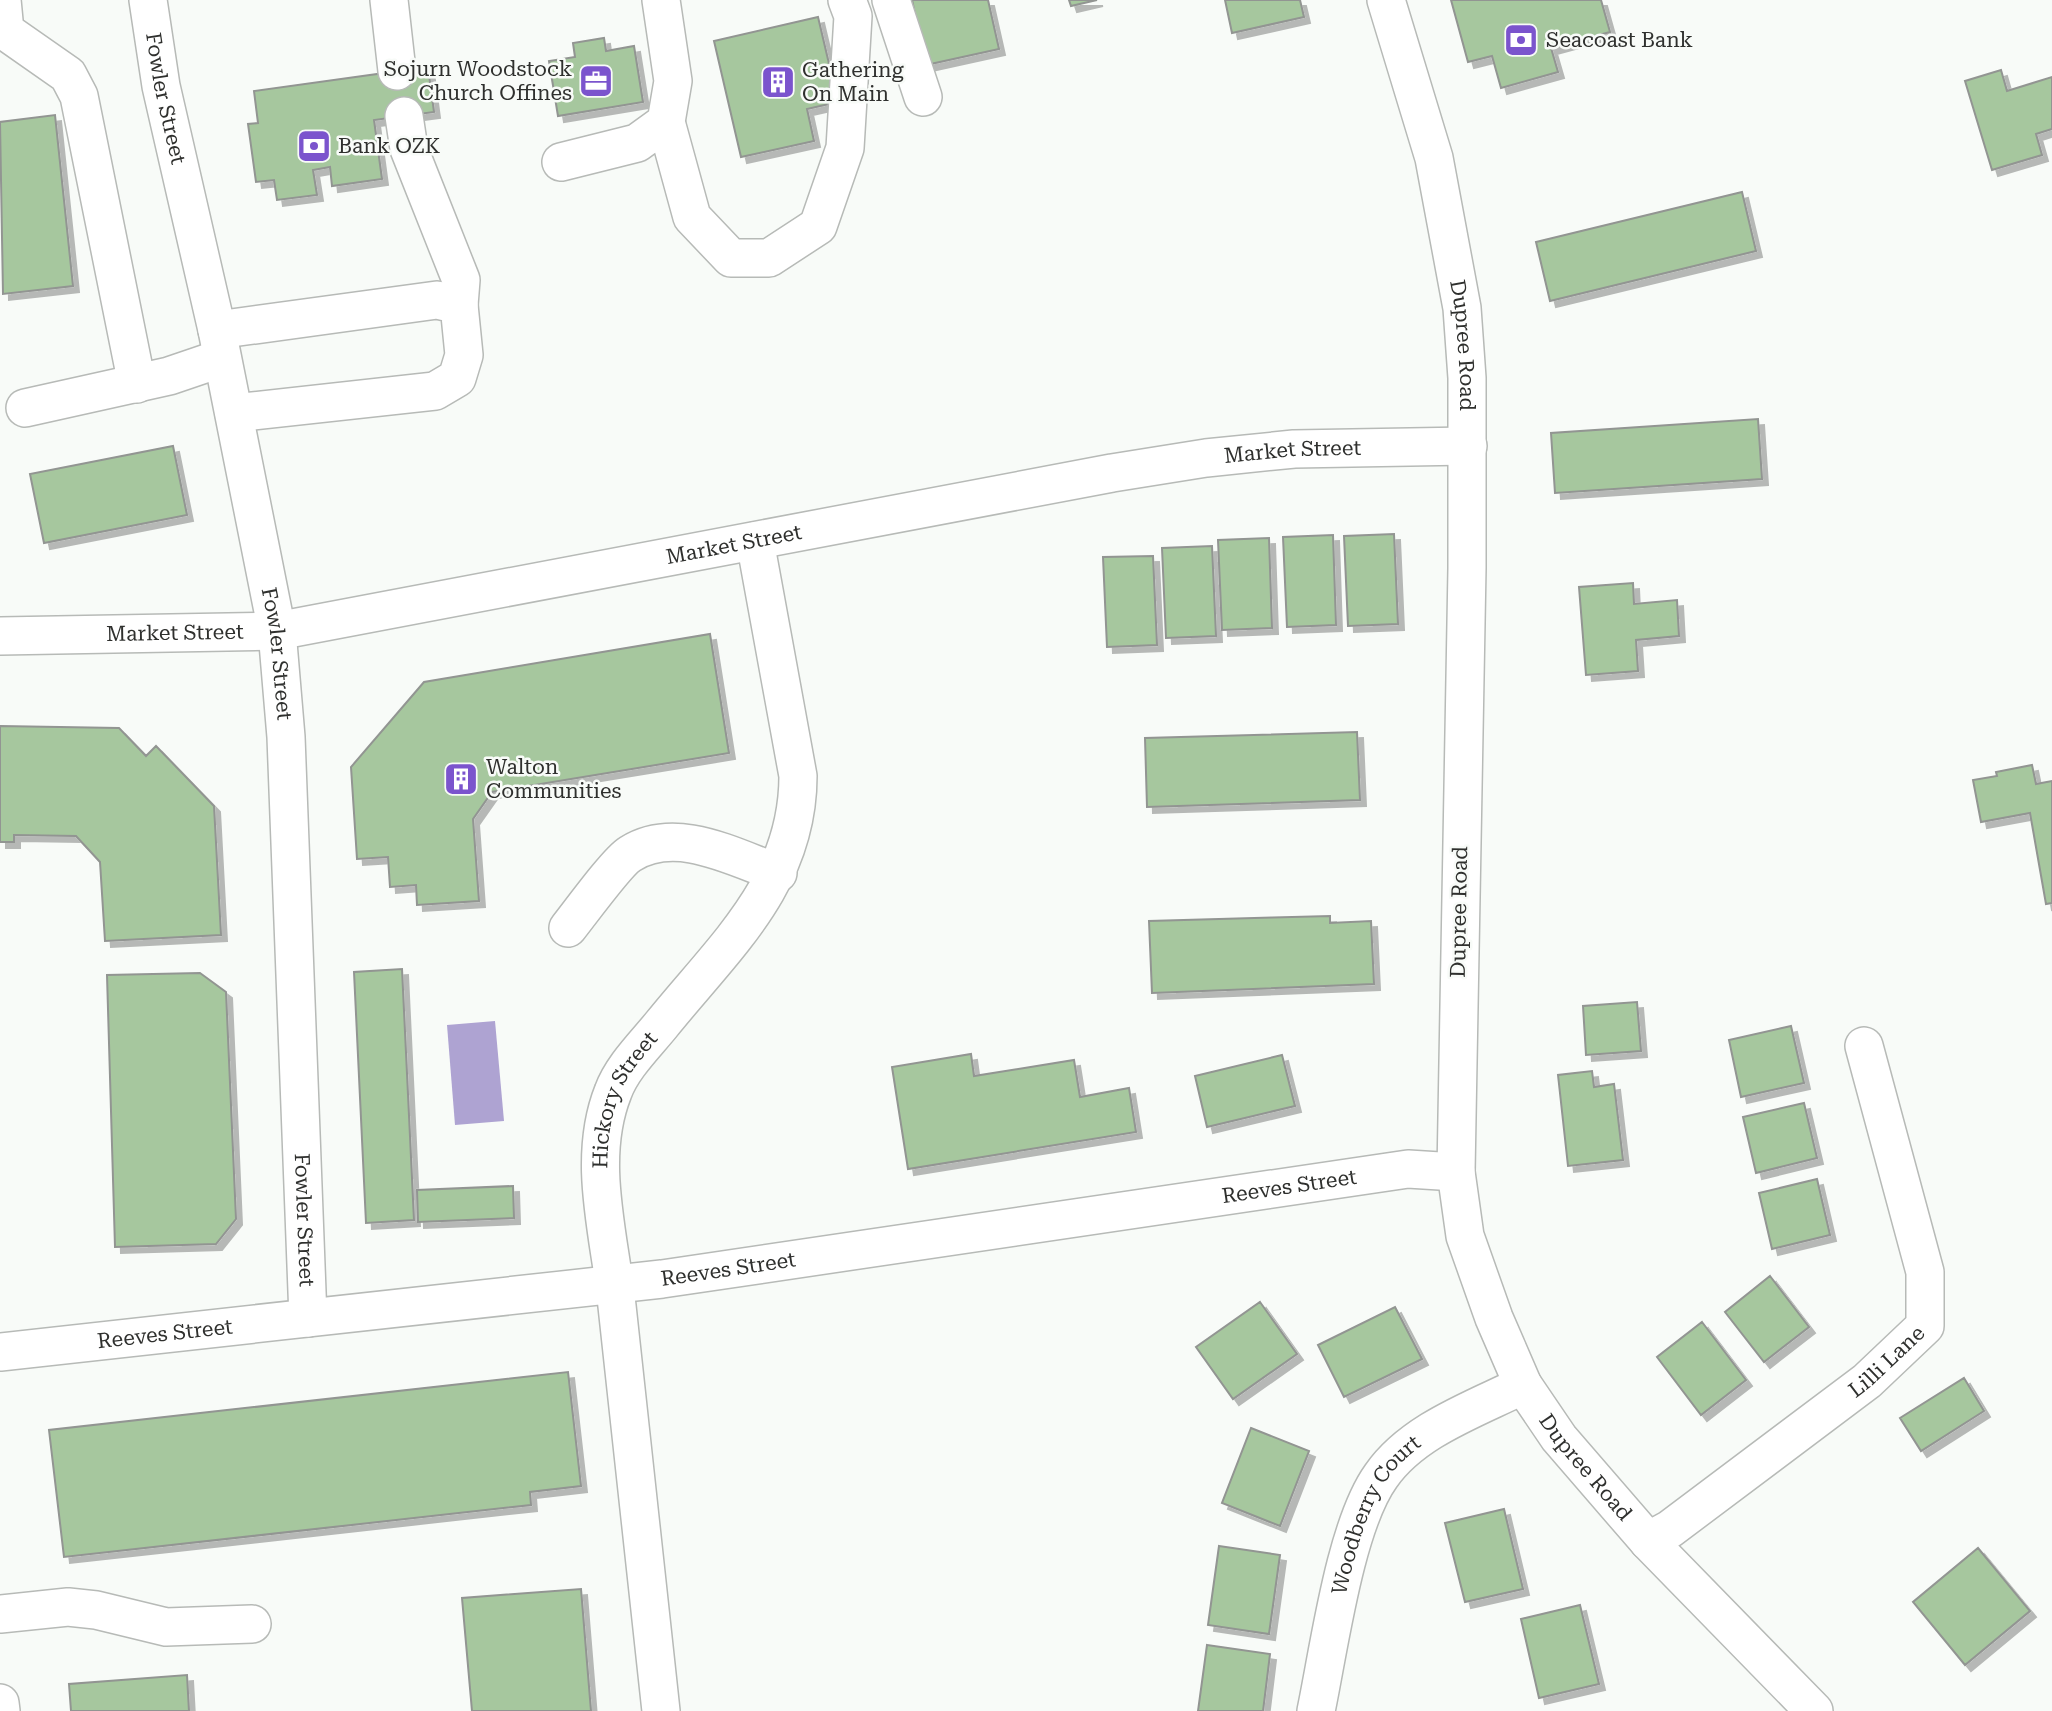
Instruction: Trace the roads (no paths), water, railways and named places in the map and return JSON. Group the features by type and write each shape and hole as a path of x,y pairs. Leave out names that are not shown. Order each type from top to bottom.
{"street":[{"path":"2,0 5,31 68,75 79,96 137,383"},
{"name":"Fowler Street","path":"148,0 160,86 220,344 277,631 286,737 308,1318"},
{"path":"389,0 397,71"},
{"path":"661,0 673,81 666,122 692,217 731,258 769,258 818,226 845,148 853,16 847,0"},
{"path":"891,0 923,97"},
{"name":"Dupree Road","path":"1386,0 1434,158 1462,308 1468,446 1456,1172 1465,1236 1494,1318 1523,1385 1559,1438 1648,1541 1814,1711"},
{"path":"234,413 435,391 457,377 464,355 459,306 461,280 409,149 404,116"},
{"path":"561,162 637,143 666,122"},
{"path":"25,408 137,383 220,344 436,300 459,306"},
{"name":"Market Street","path":"0,636 277,631 1206,458 1294,449 1468,446"},
{"name":"Hickory Street","path":"661,1711 615,1285 604,1209 602,1127 613,1090 632,1060 732,939 778,873 798,810 798,776 755,541"},
{"path":"568,928 629,854 668,840 709,848 778,873"},
{"name":"Lilli Lane","path":"1648,1541 1670,1529 1867,1381 1925,1326 1925,1272 1864,1046"},
{"name":"Reeves Street","path":"0,1352 615,1285 1408,1169 1456,1172"},
{"name":"Woodberry Court","path":"1316,1711 1347,1561 1363,1511 1381,1476 1410,1446 1444,1424 1523,1385"},
{"path":"0,1614 68,1607 96,1610 166,1627 252,1624"},
{"path":"0,1703 1,1711"}],"place":[{"name":"Seacoast Bank","path":"1521,40"},
{"name":"Sojurn Woodstock Church Offines","path":"596,81"},
{"name":"Gathering On Main","path":"778,82"},
{"name":"Bank OZK","path":"314,146"},
{"name":"Walton Communities","path":"461,779"}]}
